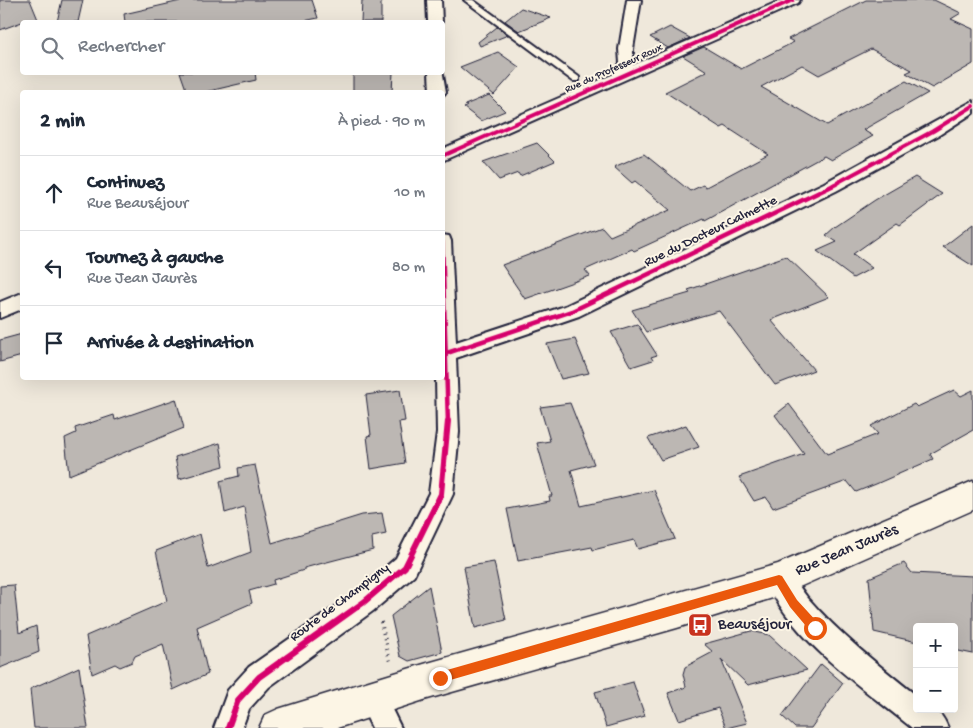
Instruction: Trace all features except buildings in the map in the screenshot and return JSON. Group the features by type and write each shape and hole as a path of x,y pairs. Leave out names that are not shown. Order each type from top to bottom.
{"main road":[{"name":"Rue Jean Jaurès","path":"278,728 379,713 779,580 873,540 973,494"}],"street":[{"path":"434,0 435,20"},
{"path":"622,63 634,0"},
{"name":"Rue du Professeur Roux","path":"445,155 596,88 622,63 653,63 793,0"},
{"path":"437,75 438,90"},
{"name":"Rue du Docteur Calmette","path":"447,353 572,311 830,187 933,131 973,106"},
{"path":"0,310 20,302"},
{"name":"Route de Champigny","path":"228,728 238,700 259,677 364,602 406,567 441,494 448,432 445,308"},
{"path":"779,580 793,604 815,628 934,728"}],"lane":[{"path":"468,0 576,79"}],"path":[{"path":"381,622 391,667"}],"cycle path":[{"path":"445,155 793,0"},
{"path":"447,353 572,311 830,187 933,131 973,106"},
{"path":"228,728 238,700 259,677 364,602 405,567 441,494 448,432 445,336"}],"place":[{"name":"Beauséjour","path":"700,625"}],"route":[{"path":"440,678 779,580 793,604 815,628"}]}
